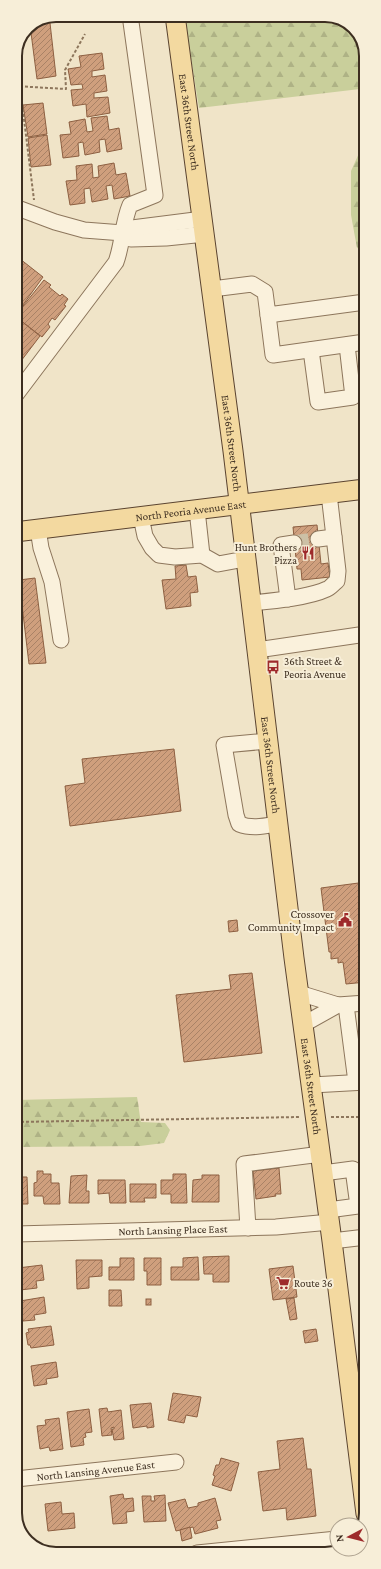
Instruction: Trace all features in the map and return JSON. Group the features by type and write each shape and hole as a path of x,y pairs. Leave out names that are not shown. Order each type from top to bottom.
{"main road":[{"name":"East 36th Street North","path":"176,22 204,226 320,1154 332,1241 358,1381 359,1398"},
{"name":"North Peoria Avenue East","path":"22,531 359,490"}],"street":[{"path":"22,387 116,262 121,248 125,217 130,205 155,196 131,22"},
{"path":"22,210 55,222 84,230 122,233 131,239 166,238 204,226"},
{"path":"212,289 252,284 265,292 273,355 359,343"},
{"path":"268,315 359,303"},
{"path":"311,350 318,402 353,397 347,345"},
{"path":"251,603 288,599 327,589 336,581 338,571 329,494"},
{"path":"197,510 202,555"},
{"path":"141,517 145,536 152,548 160,555 175,557 202,555 218,564 245,559"},
{"path":"38,529 41,548 52,582 61,640"},
{"path":"318,539 334,537"},
{"path":"288,599 281,545 294,543"},
{"path":"257,650 359,635"},
{"path":"268,740 224,745 236,815 239,824 246,827 251,827 278,824"},
{"path":"299,993 342,1005 359,1004"},
{"path":"304,1024 342,1005"},
{"path":"342,1005 359,1074"},
{"path":"312,1085 359,1082"},
{"path":"248,1228 244,1164 320,1154"},
{"path":"323,1173 353,1169 359,1194"},
{"name":"North Lansing Place East","path":"22,1234 276,1227 329,1216 359,1207"},
{"path":"332,1241 359,1238"},
{"name":"North Lansing Avenue East","path":"22,1478 176,1462"},
{"path":"262,1547 329,1540"}],"path":[{"path":"22,86 66,88 66,70 85,34"},
{"path":"22,103 36,215"},
{"path":"22,1122 359,1117"}],"green space":[{"path":"185,22 328,22 348,30 356,43 359,56 359,89 199,108"},
{"path":"359,153 359,248 357,248 351,215 351,171"},
{"path":"137,1097 141,1122 165,1123 170,1130 164,1143 140,1146 22,1147 22,1100"}],"building":[{"path":"50,23 56,76 37,79 31,33 37,28"},
{"path":"102,53 104,69 92,71 92,77 105,75 107,91 94,93 94,98 108,97 110,113 87,117 86,104 73,106 71,90 83,89 82,84 71,85 68,69 81,67 79,56"},
{"path":"43,103 47,134 28,137 23,105"},
{"path":"107,116 109,130 119,128 122,149 107,152 105,139 99,140 100,152 85,155 83,142 78,143 79,156 63,158 60,135 71,134 69,122 85,119 87,132 93,131 91,118"},
{"path":"47,135 51,165 31,167 28,138"},
{"path":"114,163 116,175 126,173 130,196 114,199 112,185 106,186 108,199 92,202 90,188 84,189 85,203 70,205 66,181 77,180 76,166 92,164 93,178 99,177 98,166"},
{"path":"22,260 43,277 22,306"},
{"path":"44,280 51,285 49,287 60,296 62,294 68,299 64,305 66,306 55,320 52,318 48,324 50,327 42,337 22,321 22,307"},
{"path":"22,322 40,336 22,360"},
{"name":"Hunt Brothers Pizza","path":"317,525 321,564 328,563 330,577 302,580 301,569 297,569 293,527"},
{"path":"186,565 188,577 196,576 198,592 190,593 191,606 166,609 162,580 176,579 175,566"},
{"path":"35,578 46,663 29,664 22,605 22,580"},
{"path":"174,749 181,811 70,826 65,786 85,783 82,759"},
{"name":"Crossover Community Impact","path":"359,883 359,983 346,984 343,962 338,963 338,958 331,959 321,888"},
{"path":"237,920 238,931 229,932 228,921"},
{"path":"252,973 262,1053 184,1062 176,995 231,989 229,975"},
{"path":"279,1168 281,1194 256,1199 253,1171"},
{"path":"37,1171 43,1171 43,1174 51,1174 51,1183 59,1183 60,1204 44,1204 43,1196 34,1196 34,1183 37,1182"},
{"path":"173,1174 186,1174 187,1203 171,1203 171,1194 161,1194 161,1180 173,1180"},
{"path":"87,1175 86,1191 89,1191 89,1203 69,1203 71,1176"},
{"path":"202,1175 219,1175 219,1202 192,1202 193,1180 202,1179"},
{"path":"22,1177 27,1177 28,1204 22,1204"},
{"path":"98,1180 125,1180 126,1203 110,1203 109,1193 98,1194"},
{"path":"130,1184 156,1184 156,1198 144,1198 145,1202 130,1202"},
{"path":"229,1256 229,1282 213,1282 213,1274 204,1274 203,1257"},
{"path":"198,1257 199,1280 171,1280 171,1267 183,1267 183,1258"},
{"path":"120,1258 134,1258 134,1280 109,1280 109,1267 120,1267"},
{"path":"144,1258 161,1258 161,1285 147,1285 147,1271 144,1271"},
{"path":"76,1260 102,1260 102,1276 89,1277 89,1288 77,1289"},
{"path":"42,1265 44,1280 36,1281 37,1288 22,1290 22,1268"},
{"name":"Route 36","path":"293,1266 297,1297 273,1300 269,1269"},
{"path":"109,1290 121,1290 122,1306 109,1306"},
{"path":"44,1297 46,1313 34,1315 35,1320 23,1321 22,1301"},
{"path":"294,1298 297,1319 290,1320 286,1299"},
{"path":"146,1299 151,1299 151,1305 146,1305"},
{"path":"51,1326 54,1345 31,1348 30,1345 28,1345 26,1333 29,1332 28,1329"},
{"path":"316,1329 318,1341 305,1343 303,1331"},
{"path":"56,1362 58,1377 46,1379 47,1384 34,1386 31,1366"},
{"path":"173,1393 201,1397 197,1417 186,1415 184,1423 168,1420"},
{"path":"151,1403 154,1427 147,1428 147,1426 133,1428 130,1405"},
{"path":"107,1408 108,1412 121,1410 124,1439 114,1440 112,1429 114,1429 114,1427 111,1428 112,1435 102,1436 99,1409"},
{"path":"89,1409 92,1432 85,1433 86,1437 83,1438 84,1445 71,1447 67,1412"},
{"path":"59,1418 63,1449 50,1451 49,1447 40,1449 37,1426 46,1425 45,1420"},
{"path":"303,1438 307,1469 311,1469 316,1516 287,1520 286,1508 263,1511 258,1472 280,1469 277,1441"},
{"path":"221,1458 239,1463 231,1491 212,1485 216,1465 219,1465"},
{"path":"123,1494 124,1499 133,1498 134,1511 126,1512 127,1523 113,1524 110,1496"},
{"path":"165,1495 166,1521 144,1522 142,1496 151,1496 151,1501 155,1501 154,1496"},
{"path":"215,1498 221,1520 216,1521 218,1528 195,1534 193,1527 176,1531 168,1503 185,1499 188,1508 198,1506 198,1503"},
{"path":"61,1502 62,1514 74,1513 75,1528 48,1531 45,1504"},
{"path":"190,1527 192,1538 182,1541 180,1530"}],"tunnel":[{"path":"294,543 318,539"}],"place":[{"name":"Hunt Brothers Pizza","path":"308,553"},
{"name":"36th Street & Peoria Avenue","path":"273,667"},
{"name":"Crossover Community Impact","path":"345,920"},
{"name":"Route 36","path":"283,1283"}]}
